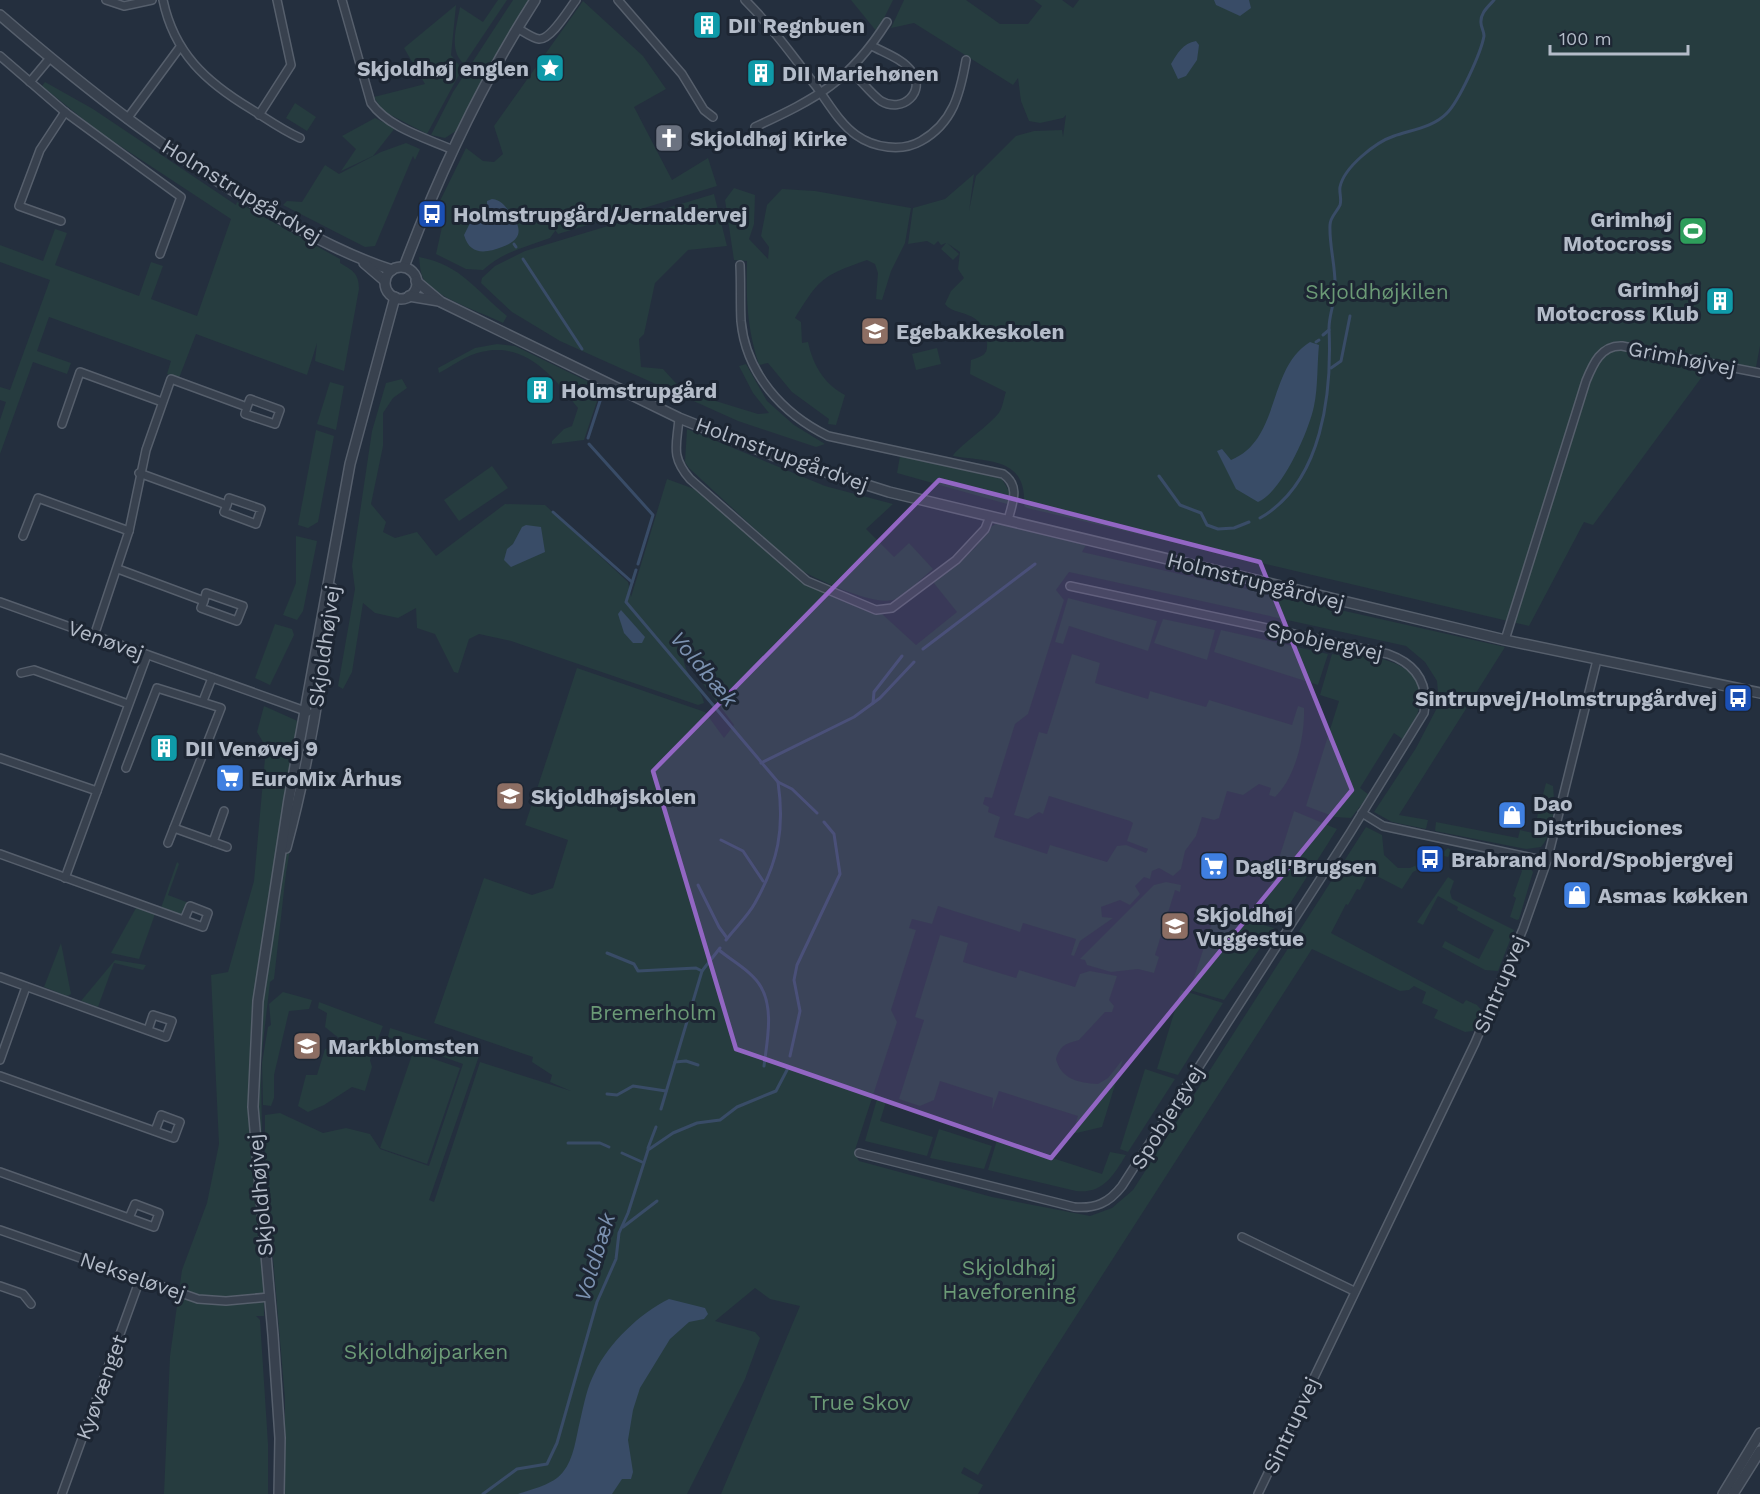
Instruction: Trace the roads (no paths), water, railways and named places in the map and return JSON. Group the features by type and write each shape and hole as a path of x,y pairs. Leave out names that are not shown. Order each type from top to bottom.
{"street":[{"path":"106,0 124,6 152,0"},
{"path":"163,0 169,23 180,47 213,85 300,138"},
{"path":"259,115 291,65 277,0"},
{"path":"342,0 372,103 379,113 398,125 453,150"},
{"path":"404,267 453,150 517,27 535,0"},
{"path":"517,27 537,38 544,38 576,0"},
{"path":"618,0 682,74 704,110 713,117"},
{"path":"745,0 782,41 843,123 857,136 873,144 889,147 916,144 942,126 951,114 966,60"},
{"name":"Holmstrupgårdvej","path":"0,15 127,119 253,202 360,259 392,270"},
{"path":"755,127 822,94 851,71 872,46 887,22"},
{"path":"851,71 880,100 892,106 904,105 912,97 916,86 913,73 904,64 872,46"},
{"path":"127,119 180,47"},
{"path":"0,56 65,112 181,197 160,254"},
{"path":"30,82 50,58"},
{"path":"61,221 19,206 44,141 65,112"},
{"name":"Holmstrupgårdvej","path":"360,259 385,281"},
{"name":"Holmstrupgårdvej","path":"740,265 741,323 749,353 758,372 785,409 802,423 828,436 1004,474 1012,482 1014,490 1008,520"},
{"path":"404,267 414,274 415,289 409,296 395,297 386,289 385,281 392,270 404,267"},
{"name":"Holmstrupgårdvej","path":"416,281 441,302 679,418 813,469 889,492 1505,640 1760,693"},
{"name":"Holmstrupgårdvej","path":"409,296 441,302"},
{"name":"Skjoldhøjvej","path":"279,1494 279,1438 270,1297 256,1164 254,1059 258,1001 305,711 338,534 359,428 395,297"},
{"name":"Grimhøjvej","path":"1505,640 1589,373 1592,365 1605,350 1613,345 1622,346 1760,373"},
{"path":"62,424 80,372 162,402"},
{"path":"94,636 118,569 129,531 139,473 171,379 247,407"},
{"path":"250,399 280,410 275,424 245,414 247,407 250,399"},
{"name":"Holmstrupgårdvej","path":"679,418 675,451 679,466 690,479 807,581 876,610 892,608 956,560 985,529 990,516"},
{"path":"139,473 227,505"},
{"path":"22,537 38,498 129,531"},
{"path":"229,498 261,509 256,524 224,512 227,505 229,498"},
{"name":"Skjoldhøjvej","path":"274,896 302,790 328,631 338,534"},
{"path":"118,569 204,601"},
{"name":"Spobjergvej","path":"859,1153 1074,1207 1099,1206 1108,1200 1122,1186 1362,813 1424,712 1426,697 1424,686 1413,667 1403,659 1334,641 1070,586"},
{"path":"206,593 243,606 237,621 201,608 204,601 206,593"},
{"name":"Venøvej","path":"0,602 315,715"},
{"path":"65,878 147,655"},
{"name":"Sintrupvej","path":"1258,1494 1354,1290 1475,1043 1523,929 1547,861 1597,660"},
{"path":"21,673 34,670 128,704"},
{"path":"168,843 221,708 203,701 212,678"},
{"name":"Venøvej","path":"126,768 155,690 163,687 203,701"},
{"path":"0,758 97,791"},
{"path":"213,842 224,811"},
{"path":"1362,813 1383,826 1547,861"},
{"path":"174,828 227,847"},
{"path":"0,854 184,920"},
{"path":"0,977 148,1030"},
{"path":"0,1060 26,987"},
{"path":"0,1076 155,1131"},
{"path":"0,1172 129,1218"},
{"name":"Nekseløvej","path":"0,1230 198,1299 226,1301 270,1297"},
{"path":"1242,1237 1354,1290"},
{"name":"Kyøvænget","path":"62,1494 140,1279"},
{"path":"0,1286 23,1294 31,1304"},
{"path":"1723,1494 1760,1433"},
{"path":"1733,1494 1760,1451"}],"water":[{"path":"1214,0 1249,0 1251,8 1240,16 1216,5"},
{"path":"1196,41 1199,45 1197,60 1186,76 1178,79 1171,64 1184,47"},
{"path":"492,199 500,202 510,212 517,224 517,237 509,244 490,251 474,250 464,235 471,221 487,211 487,201"},
{"path":"1310,342 1319,345 1316,391 1311,417 1285,474 1267,496 1258,502 1236,489 1217,451 1222,449 1231,460 1247,450 1267,421 1287,369 1296,354"},
{"path":"526,525 541,527 545,552 511,567 504,560 507,549 513,544 522,527"},
{"path":"621,610 645,637 642,643 633,643 624,633 618,614"},
{"path":"669,1299 705,1308 708,1314 704,1319 689,1322 670,1339 640,1388 633,1410 628,1440 633,1472 631,1479 622,1479 612,1494 518,1494 548,1483 567,1467 584,1402 601,1361 626,1330 647,1312"}],"waterway":[{"path":"1260,518 1281,502 1298,482 1310,459 1319,433 1325,407 1329,323 1335,293 1330,222 1340,205 1340,187 1343,179 1362,156 1379,144 1394,136 1429,125 1447,113 1474,65 1484,36 1481,19 1494,0"},
{"name":"Voldbæk","path":"523,259 582,349"},
{"path":"1331,368 1341,361 1350,316"},
{"path":"1323,335 1329,330"},
{"name":"Voldbæk","path":"588,438 602,395"},
{"name":"Voldbæk","path":"589,444 653,515 638,564"},
{"path":"1159,476 1180,505 1201,513 1207,525 1218,529 1234,528 1249,522"},
{"path":"553,512 632,582"},
{"path":"923,649 1035,564"},
{"name":"Voldbæk","path":"636,570 626,602 778,782 792,789 817,813"},
{"path":"873,703 874,692 902,656"},
{"path":"761,763 854,717 880,698 914,662"},
{"name":"Voldbæk","path":"726,940 755,903 774,859 781,815 778,782"},
{"name":"Voldbæk","path":"790,1056 800,1011 794,980 797,965 840,874 834,834 824,822"},
{"path":"721,840 743,851 763,881"},
{"path":"698,885 727,938"},
{"name":"Voldbæk","path":"661,1109 702,971 720,948"},
{"path":"719,950 753,976 765,996 768,1036 764,1066"},
{"path":"607,953 634,964 638,971 696,968 702,971"},
{"path":"675,1062 686,1061 698,1065"},
{"name":"Voldbæk","path":"483,1494 517,1469 547,1464 557,1443 597,1302 616,1259 619,1233 628,1213 648,1150 673,1133 697,1123 720,1120 737,1107 776,1091 787,1070"},
{"path":"607,1094 617,1095 633,1086 666,1091"},
{"path":"648,1148 656,1127"},
{"path":"568,1143 600,1143 609,1147"},
{"path":"622,1153 642,1162"},
{"path":"623,1227 657,1201"}],"place":[{"name":"DII Regnbuen","path":"707,25"},
{"name":"Skjoldhøj englen","path":"550,68"},
{"name":"DII Mariehønen","path":"761,73"},
{"name":"Skjoldhøj Kirke","path":"669,138"},
{"name":"Holmstrupgård/Jernaldervej","path":"432,214"},
{"name":"Grimhøj Motocross","path":"1693,231"},
{"name":"Grimhøj Motocross Klub","path":"1720,301"},
{"name":"Egebakkeskolen","path":"875,331"},
{"name":"Holmstrupgård","path":"540,390"},
{"name":"Sintrupvej/Holmstrupgårdvej","path":"1738,698"},
{"name":"DII Venøvej 9","path":"164,748"},
{"name":"EuroMix Århus","path":"230,778"},
{"name":"Skjoldhøjskolen","path":"510,796"},
{"name":"Dao Distribuciones","path":"1512,815"},
{"name":"Brabrand Nord/Spobjergvej","path":"1430,859"},
{"name":"Dagli'Brugsen","path":"1214,866"},
{"name":"Asmas køkken","path":"1577,895"},
{"name":"Skjoldhøj Vuggestue","path":"1175,926"},
{"name":"Markblomsten","path":"307,1046"}],"park label":[{"name":"Skjoldhøjkilen","path":"1377,291"},
{"name":"Bremerholm","path":"653,1012"},
{"name":"Skjoldhøj Haveforening","path":"1009,1279"},
{"name":"Skjoldhøjparken","path":"426,1351"},
{"name":"True Skov","path":"860,1402"}]}
